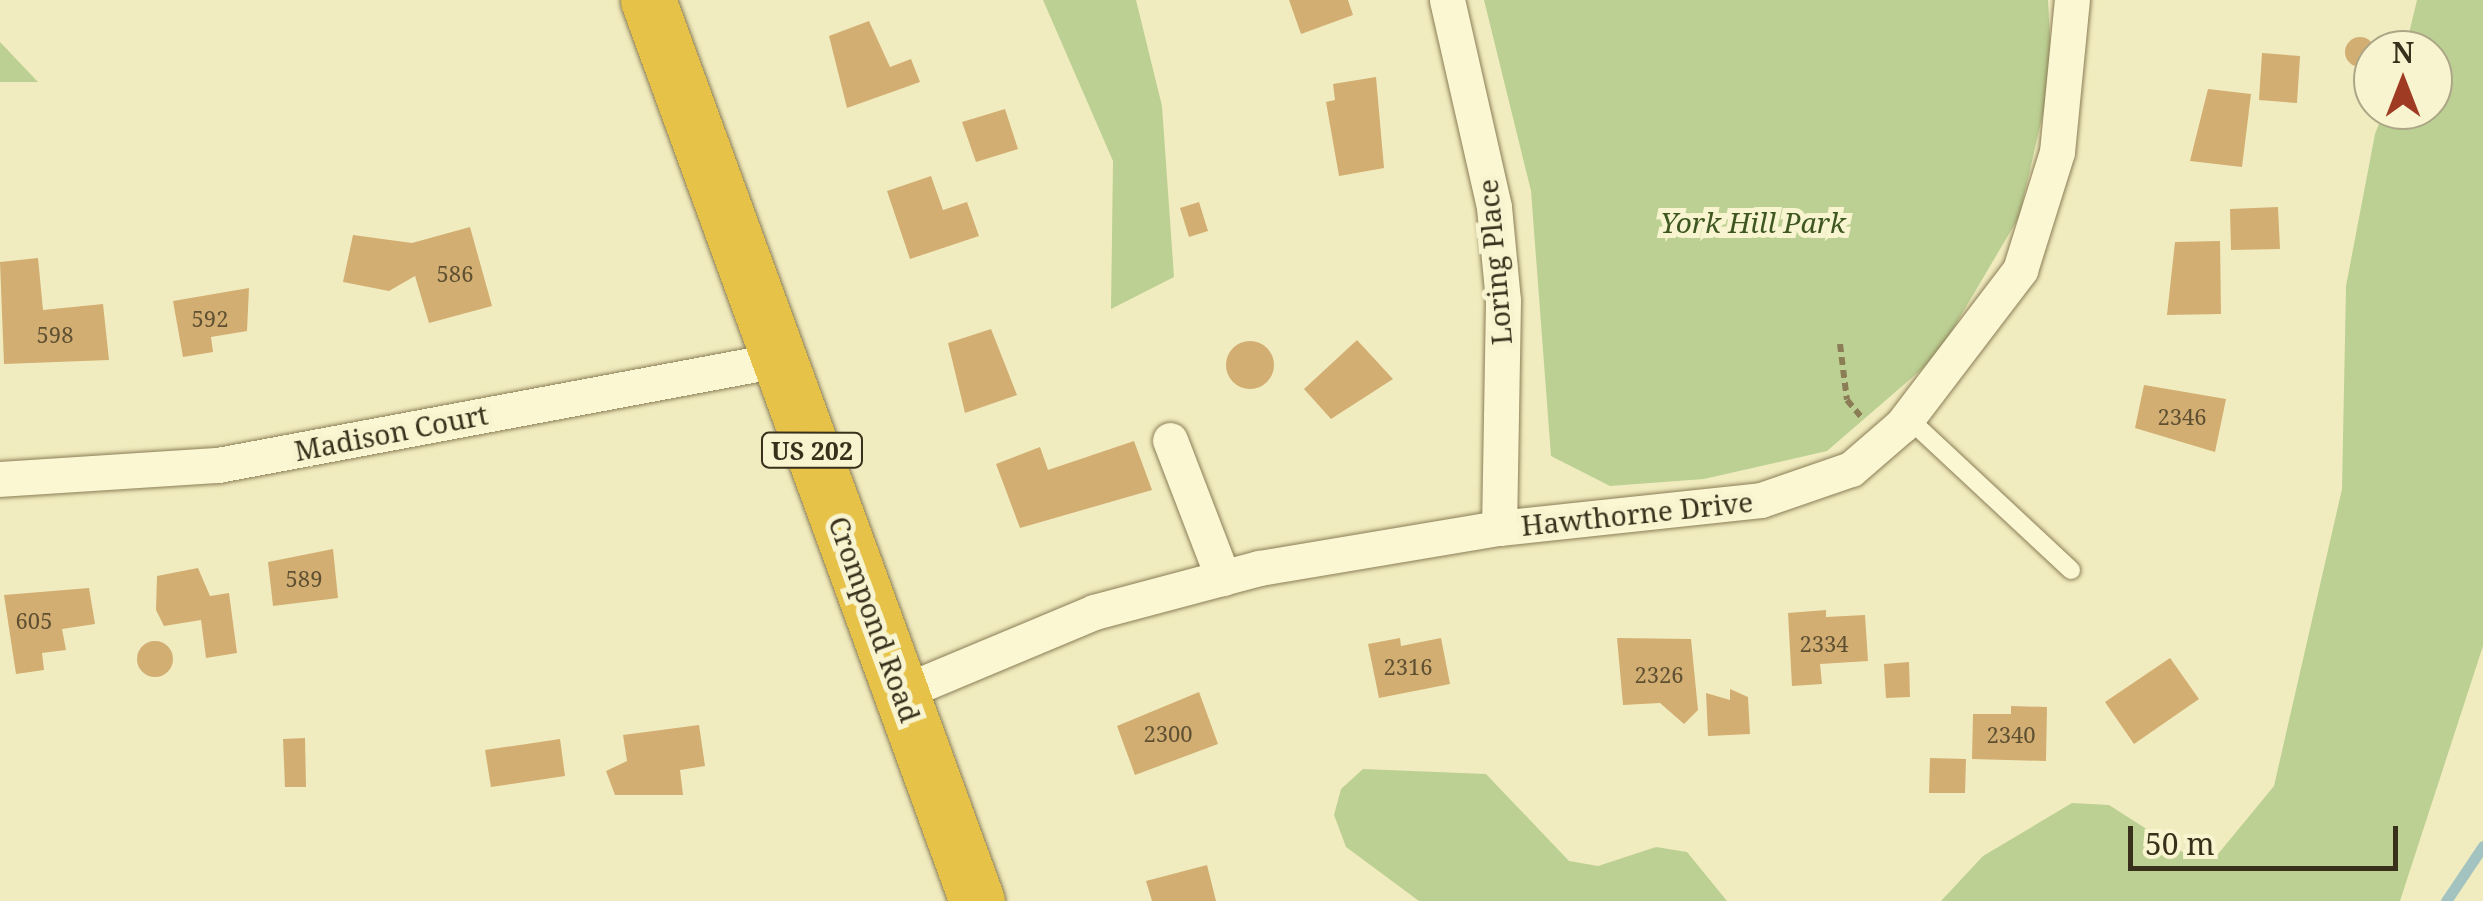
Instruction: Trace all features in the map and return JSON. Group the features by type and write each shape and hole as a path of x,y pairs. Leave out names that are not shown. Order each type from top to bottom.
{"highway":[{"name":"Crompond Road","path":"648,0 976,901"}],"street":[{"name":"Loring Place","path":"1447,0 1501,282 1499,528"},
{"name":"Hawthorne Drive","path":"903,692 1094,612 1222,578 1499,528 1761,500 1851,469 1895,430 2020,270 2057,152 2072,0"},
{"name":"Madison Court","path":"0,479 218,465 778,360"},
{"path":"1170,440 1222,578"}],"lane":[{"path":"1895,430 2071,570"}],"path":[{"path":"1840,344 1847,400 1895,430"}],"green space":[{"path":"1043,0 1136,0 1162,106 1174,277 1111,309 1113,161"},
{"name":"York Hill Park","path":"1484,0 2048,0 2052,75 2019,217 1937,356 1827,451 1704,479 1610,486 1551,456 1531,191"},
{"path":"2417,0 2483,0 2483,646 2400,901 1941,901 1983,856 2072,803 2109,805 2189,856 2218,854 2274,786 2342,489 2346,286 2375,134 2376,130 2453,130 2453,30 2410,30"},
{"path":"0,42 38,82 0,82"},
{"path":"1363,769 1486,774 1569,861 1598,866 1656,847 1687,852 1727,901 1419,901 1346,847 1334,815 1341,789"}],"building":[{"path":"1289,0 1348,0 1353,15 1301,34"},
{"path":"869,21 890,67 911,59 920,82 847,108 829,36"},
{"path":"2353,39 2353,65 2345,52"},
{"path":"2262,53 2300,56 2297,103 2259,100"},
{"path":"1376,77 1384,168 1339,176 1326,102 1335,100 1333,84"},
{"path":"2208,89 2251,94 2242,167 2190,161"},
{"path":"1005,109 1018,149 976,162 962,122"},
{"path":"931,176 943,210 967,202 979,236 910,259 887,191"},
{"path":"1199,202 1208,231 1189,237 1180,208"},
{"path":"2278,207 2280,249 2231,250 2230,209"},
{"path":"470,227 492,306 429,323 415,276 389,291 343,282 353,235 412,243"},
{"path":"2220,241 2221,314 2167,315 2175,242"},
{"path":"38,258 43,310 103,304 109,360 4,364 0,262"},
{"path":"249,288 247,331 211,337 213,352 183,357 173,301"},
{"path":"991,329 1017,395 965,413 948,343"},
{"path":"1357,340 1393,379 1331,419 1304,389"},
{"path":"1250,341 1267,348 1274,365 1267,382 1250,389 1233,382 1226,365 1233,348"},
{"path":"2144,385 2226,399 2215,452 2135,428"},
{"path":"1134,441 1152,490 1020,528 996,464 1040,447 1048,470"},
{"path":"333,549 338,598 273,606 268,562"},
{"path":"198,568 210,596 229,593 237,653 206,658 201,620 164,626 156,610 157,576"},
{"path":"89,588 95,624 62,629 66,650 42,653 44,670 16,674 4,595"},
{"path":"1826,610 1826,617 1865,615 1868,661 1820,664 1822,684 1792,686 1788,613"},
{"path":"1400,638 1401,646 1441,638 1450,684 1379,698 1368,644"},
{"path":"1617,638 1691,639 1698,710 1684,724 1660,703 1623,705"},
{"path":"155,641 168,646 173,659 168,672 155,677 142,672 137,659 142,646"},
{"path":"2170,658 2199,699 2134,744 2105,702"},
{"path":"1909,662 1910,697 1886,698 1884,664"},
{"path":"1730,689 1748,697 1750,734 1708,736 1706,693 1730,700"},
{"path":"1199,692 1218,744 1135,775 1117,726"},
{"path":"2011,706 2047,707 2046,761 1972,759 1973,714 2011,714"},
{"path":"699,725 705,766 680,770 683,795 615,795 606,771 627,761 623,735"},
{"path":"305,738 306,787 285,787 283,739"},
{"path":"560,739 565,776 491,787 485,750"},
{"path":"1930,758 1966,759 1965,793 1929,793"},
{"path":"1207,865 1216,901 1152,901 1146,881"}],"waterway":[{"path":"2446,901 2483,846"}]}
